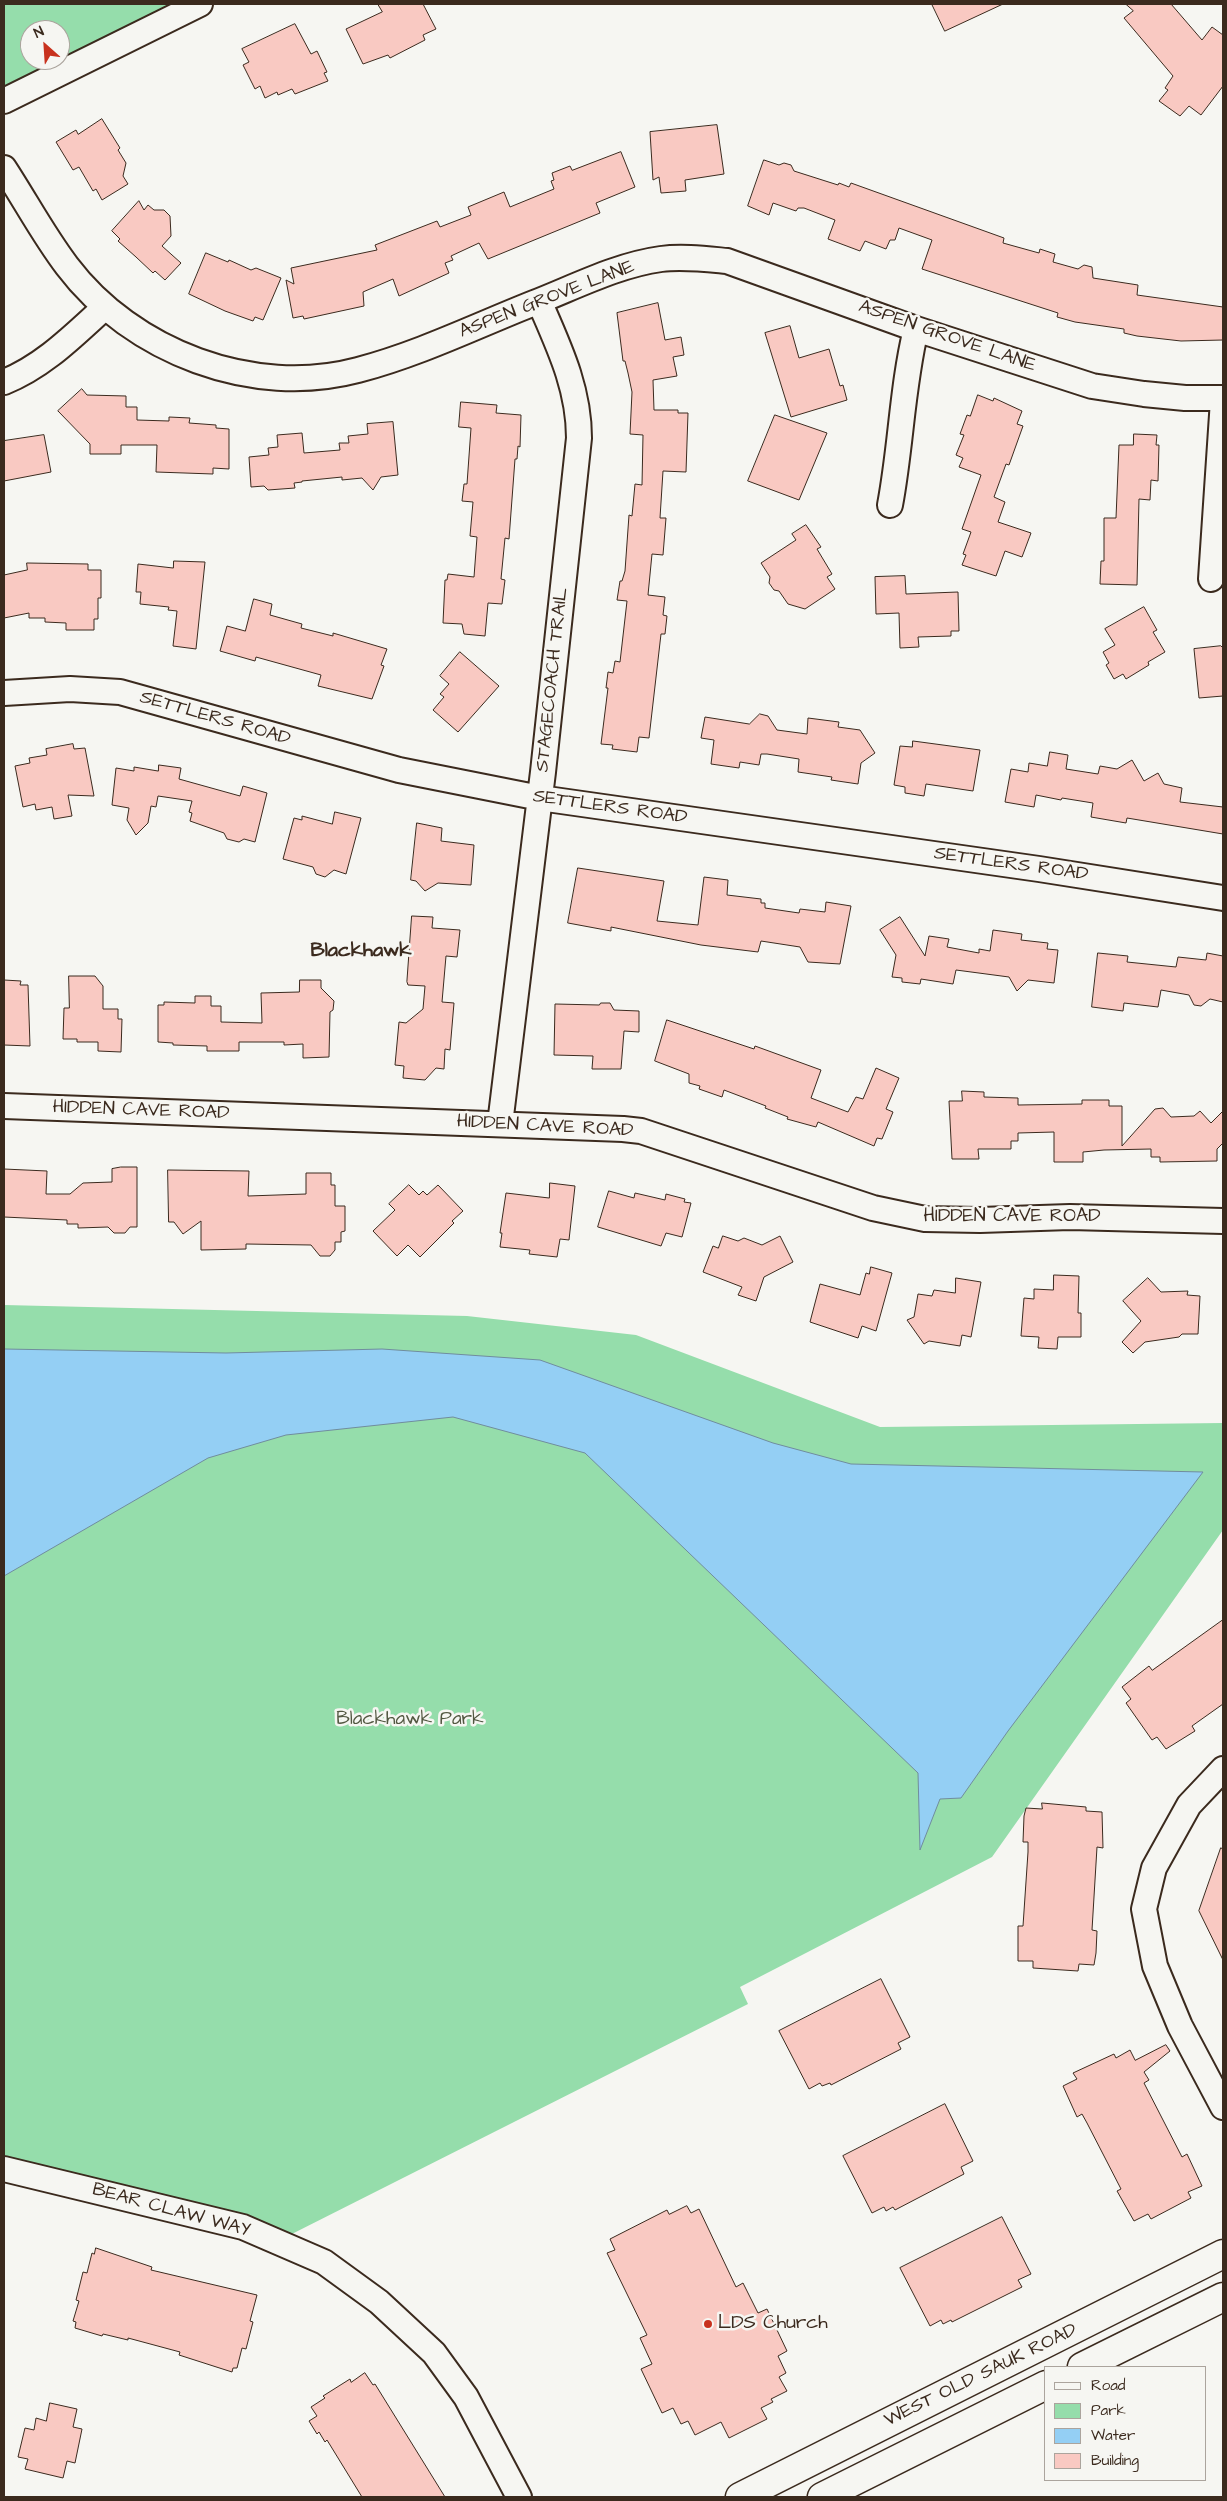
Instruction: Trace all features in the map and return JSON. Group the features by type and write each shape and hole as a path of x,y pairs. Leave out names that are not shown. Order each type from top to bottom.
{"street":[{"path":"4,101 200,4"},
{"name":"ASPEN GROVE LANE","path":"4,168 68,267 105,307 131,328 170,349 216,368 263,375 309,378 356,371 396,359 618,270 661,259 701,258 728,261 916,328 1092,386 1160,396 1223,399"},
{"name":"STAGECOACH TRAIL","path":"500,1124 540,798 579,430 579,412 567,364 539,301"},
{"path":"4,382 18,377 49,357 105,307"},
{"path":"890,506 898,463 909,356 916,328"},
{"path":"1211,579 1223,399"},
{"name":"SETTLERS ROAD","path":"4,693 70,689 120,692 399,770 540,798 1040,869 1223,898"},
{"name":"HIDDEN CAVE ROAD","path":"4,1106 641,1131 873,1208 925,1219 980,1220 1070,1216 1223,1221"},
{"path":"1223,1770 1189,1805 1154,1868 1144,1908 1155,1966 1180,2026 1223,2108"},
{"name":"BEAR CLAW WAY","path":"4,2169 243,2227 324,2262 379,2302 434,2353 466,2397 519,2497"},
{"name":"WEST OLD SAUK ROAD","path":"740,2497 1223,2254"},
{"name":"WEST OLD SAUK ROAD","path":"1084,2366 1223,2297"},
{"name":"WEST OLD SAUK ROAD","path":"822,2497 1044,2386"}],"green space":[{"path":"4,4 192,4 70,66 70,20 20,20 20,70 63,70 4,100"},
{"name":"Blackhawk Park","path":"4,1305 467,1316 636,1335 880,1427 1223,1423 1223,1530 992,1857 740,1987 748,2004 276,2242 4,2169"}],"water":[{"path":"4,1349 226,1353 382,1349 540,1360 773,1443 851,1464 1203,1472 1008,1731 961,1798 940,1799 920,1850 918,1773 585,1453 453,1417 286,1435 208,1458 4,1576"}],"building":[{"path":"378,4 423,4 436,29 423,35 425,40 390,58 388,55 363,64 346,29 382,12"},
{"path":"932,4 1003,4 945,31"},
{"path":"1126,4 1171,4 1202,40 1212,27 1223,35 1223,86 1201,115 1189,106 1180,116 1159,101 1168,90 1165,88 1173,76 1124,18 1133,11"},
{"path":"295,24 311,54 317,51 327,72 324,73 328,81 295,94 292,89 278,95 277,92 265,98 260,86 255,89 243,65 249,62 242,49"},
{"path":"102,119 120,148 118,150 126,163 123,176 128,184 102,200 96,189 93,191 79,167 73,170 56,142 76,130 78,134"},
{"path":"717,125 724,174 685,180 686,191 661,193 659,177 653,180 650,132"},
{"path":"621,152 635,187 596,203 600,213 488,259 479,243 451,256 453,260 445,263 449,273 399,296 393,279 363,292 364,306 304,319 303,316 293,318 286,280 294,284 291,268 377,250 375,245 437,221 440,227 471,215 468,207 504,192 510,207 554,189 551,181 554,180 552,173 570,166 572,170"},
{"path":"764,160 779,165 784,163 791,165 794,171 838,185 839,183 849,187 851,183 1004,238 1003,243 1039,253 1040,249 1055,254 1053,262 1078,269 1084,265 1092,267 1093,278 1138,285 1137,295 1223,307 1223,340 1181,341 1137,336 1124,333 1124,329 1075,322 1057,317 1058,313 922,269 932,240 899,228 895,240 890,240 886,249 865,241 860,251 828,239 835,220 804,208 798,208 796,211 773,203 769,215 748,206"},
{"path":"139,201 144,210 148,205 154,210 164,210 170,216 171,236 162,246 181,263 165,280 155,271 153,273 118,241 120,239 112,231"},
{"path":"206,253 228,262 229,260 251,270 256,268 281,278 263,320 255,317 253,321 225,311 189,294"},
{"path":"658,303 665,340 681,337 684,355 673,357 677,376 653,380 654,410 678,410 678,413 688,413 686,472 663,471 660,518 666,518 663,555 652,554 648,595 665,597 663,615 667,616 665,634 661,634 649,738 639,737 637,752 612,749 613,745 601,744 608,688 606,688 608,672 613,673 615,661 620,662 627,601 617,600 620,581 622,581 625,571 629,515 632,516 635,484 642,485 643,435 630,434 632,392 625,361 623,361 617,313"},
{"path":"790,326 799,358 829,349 840,386 843,385 847,400 791,417 765,333"},
{"path":"82,389 87,395 126,396 126,407 137,407 137,420 169,421 169,417 190,418 189,423 216,425 216,428 229,429 229,469 213,468 213,474 156,472 157,445 121,445 121,454 90,454 90,444 58,411"},
{"path":"978,395 993,401 994,398 1022,411 1017,424 1023,426 1009,465 1006,464 994,497 1005,502 998,522 1031,533 1022,557 1005,551 996,576 962,565 966,555 963,554 971,532 962,529 981,475 959,467 963,458 956,455 964,435 960,434 967,415 970,416"},
{"path":"461,402 497,405 496,413 521,415 520,447 518,446 517,459 515,459 509,539 505,538 501,579 505,580 502,604 488,603 485,636 464,634 462,624 443,623 445,580 447,580 448,574 474,577 477,537 470,536 473,502 462,501 464,484 467,484 471,428 459,427"},
{"path":"775,415 827,433 799,500 748,481"},
{"path":"393,422 398,475 381,477 373,490 362,478 342,480 342,477 302,481 294,483 295,488 268,490 264,486 251,487 249,457 269,455 268,448 278,447 277,435 302,433 304,453 340,450 339,443 349,443 348,436 368,434 367,424"},
{"path":"1134,434 1157,435 1156,445 1159,445 1158,481 1151,480 1150,500 1139,499 1137,585 1100,584 1101,561 1104,561 1104,518 1116,518 1119,445 1133,445"},
{"path":"44,435 51,472 4,481 4,441"},
{"path":"806,525 821,547 817,549 832,574 827,577 835,589 805,609 788,604 779,591 774,590 769,583 770,577 761,563 796,540 792,534"},
{"path":"174,561 205,562 196,649 173,646 177,611 168,610 169,607 140,604 141,592 136,592 138,564 173,568"},
{"path":"27,563 88,564 88,570 101,570 101,598 98,598 98,619 94,619 94,630 66,630 66,623 45,622 45,618 29,618 29,613 4,618 4,575 27,570"},
{"path":"905,576 906,594 958,592 959,631 951,631 951,636 918,637 919,647 900,648 899,613 876,614 875,577"},
{"path":"254,599 272,604 270,615 302,624 301,628 333,636 333,633 387,649 381,665 384,666 372,699 318,686 321,675 256,657 255,661 220,651 227,626 245,631"},
{"path":"1144,607 1157,630 1153,632 1165,652 1148,662 1149,665 1126,679 1123,674 1114,679 1106,665 1109,663 1103,652 1115,645 1105,629"},
{"path":"1221,646 1223,648 1223,696 1199,698 1194,649"},
{"path":"460,652 499,686 458,732 433,710 444,697 440,694 449,684 440,676"},
{"path":"760,714 768,716 777,730 807,734 808,718 839,722 838,727 860,730 875,753 861,763 858,784 831,780 832,777 798,772 799,759 767,754 761,754 759,765 740,762 739,768 711,764 714,740 701,738 705,717 749,724"},
{"path":"913,741 980,750 973,791 926,784 924,796 905,793 905,787 894,785 900,746 912,747"},
{"path":"73,744 74,749 85,748 94,796 68,795 72,816 54,819 52,807 36,810 35,804 23,807 15,766 30,763 29,758 47,755 46,749"},
{"path":"1050,752 1068,755 1066,769 1098,774 1100,766 1117,769 1132,760 1144,781 1158,773 1164,784 1182,788 1180,802 1223,807 1223,834 1127,818 1126,823 1091,817 1093,803 1062,798 1061,800 1036,795 1034,807 1005,802 1011,769 1028,772 1029,763 1047,766"},
{"path":"159,765 181,768 179,779 240,796 243,786 267,793 255,842 244,839 239,842 227,839 224,833 190,821 192,813 189,812 192,801 158,796 156,807 151,806 148,823 136,835 127,820 129,808 112,805 116,768 134,771 134,767 158,771"},
{"path":"335,812 361,818 346,874 334,870 325,877 316,874 313,867 283,859 294,818 302,820 302,816 332,824"},
{"path":"417,823 442,828 441,841 474,845 471,885 438,883 425,891 416,881 411,880"},
{"path":"578,868 664,881 657,921 698,925 704,877 728,880 727,895 761,899 761,903 765,903 765,908 799,913 800,909 825,912 826,902 851,906 840,964 808,962 800,947 761,941 758,952 701,945 611,927 611,931 568,923"},
{"path":"412,916 433,917 432,928 460,930 457,957 446,956 442,1002 454,1003 450,1050 445,1049 444,1069 436,1068 425,1080 403,1078 404,1066 395,1065 399,1022 406,1023 423,1009 425,986 408,985 407,982"},
{"path":"900,917 925,956 929,936 949,939 947,947 979,953 979,949 990,951 993,930 1022,934 1021,940 1048,943 1047,949 1058,950 1054,983 1028,980 1017,991 1009,977 956,970 953,984 921,979 920,984 902,982 902,978 892,977 896,955 880,930"},
{"path":"1098,953 1128,956 1127,962 1176,967 1178,957 1206,960 1207,953 1223,956 1223,1002 1210,999 1201,1006 1194,1005 1189,995 1161,990 1158,1007 1124,1003 1123,1011 1092,1007"},
{"path":"69,976 95,976 103,986 103,1009 118,1009 118,1019 122,1019 121,1052 98,1051 98,1042 77,1042 77,1039 63,1039 64,1008 69,1008"},
{"path":"4,980 21,981 20,985 28,985 30,1046 4,1045"},
{"path":"300,980 321,980 321,988 334,1001 333,1010 330,1012 329,1057 303,1058 303,1044 284,1045 284,1042 239,1042 239,1051 207,1051 207,1046 173,1045 173,1043 158,1042 158,1005 164,1005 164,1002 195,1003 195,996 211,996 211,1006 221,1006 221,1022 262,1023 261,993 299,992"},
{"path":"601,1003 610,1003 614,1010 639,1011 639,1032 624,1031 621,1069 592,1069 593,1056 554,1055 555,1004 599,1005"},
{"path":"667,1020 754,1049 755,1046 821,1070 811,1098 848,1112 856,1097 863,1099 876,1068 899,1078 886,1109 893,1112 882,1139 877,1138 874,1146 818,1122 816,1127 787,1119 788,1117 765,1108 766,1106 724,1090 722,1097 699,1089 700,1086 689,1083 689,1074 655,1061"},
{"path":"962,1091 984,1092 984,1097 1018,1098 1018,1105 1082,1104 1082,1100 1109,1100 1109,1106 1122,1106 1122,1146 1155,1109 1163,1108 1171,1117 1194,1116 1200,1111 1211,1123 1223,1111 1223,1143 1217,1149 1217,1161 1160,1162 1160,1157 1151,1157 1151,1149 1083,1152 1083,1162 1054,1162 1054,1132 1018,1133 1018,1141 1011,1141 1011,1149 978,1149 979,1159 952,1159 949,1101 962,1101"},
{"path":"137,1167 137,1227 130,1227 125,1233 114,1233 108,1227 78,1228 78,1224 67,1224 67,1220 4,1217 4,1169 47,1171 46,1194 70,1194 83,1183 112,1182 112,1169"},
{"path":"168,1170 249,1171 248,1196 306,1194 306,1173 331,1173 331,1185 335,1185 335,1206 345,1206 345,1231 341,1232 341,1242 335,1242 335,1250 330,1256 320,1256 311,1245 246,1244 246,1249 201,1250 201,1221 183,1234 174,1222 169,1222"},
{"path":"550,1183 575,1186 569,1240 560,1239 557,1257 529,1254 530,1250 500,1247 502,1233 500,1233 506,1193 549,1198"},
{"path":"409,1185 419,1195 423,1191 427,1195 438,1185 463,1211 452,1221 454,1223 420,1257 408,1245 397,1256 373,1231 395,1210 389,1204"},
{"path":"609,1191 634,1198 635,1193 665,1200 666,1194 685,1199 684,1202 691,1203 682,1237 666,1233 661,1246 598,1227"},
{"path":"723,1236 738,1241 744,1238 762,1245 780,1236 793,1262 764,1277 756,1301 738,1295 742,1287 703,1272 713,1246 718,1248"},
{"path":"871,1267 892,1273 876,1331 862,1326 858,1338 810,1322 820,1284 860,1295 866,1273 869,1274"},
{"path":"1054,1275 1079,1276 1078,1313 1081,1313 1081,1337 1058,1337 1057,1349 1038,1348 1039,1337 1021,1336 1024,1298 1034,1299 1034,1289 1053,1290"},
{"path":"956,1278 981,1282 971,1337 962,1335 960,1346 929,1341 924,1344 907,1320 914,1317 918,1294 932,1296 934,1290 955,1293"},
{"path":"1148,1278 1161,1292 1188,1291 1187,1295 1200,1296 1198,1334 1182,1334 1179,1337 1145,1342 1133,1353 1122,1342 1141,1321 1123,1301"},
{"path":"1223,1620 1223,1704 1192,1726 1195,1731 1166,1749 1157,1737 1152,1740 1126,1703 1131,1699 1122,1687 1149,1666 1152,1670"},
{"path":"1042,1803 1086,1807 1086,1811 1102,1812 1103,1848 1097,1847 1092,1930 1097,1931 1096,1953 1094,1965 1079,1964 1078,1971 1033,1968 1033,1961 1018,1961 1018,1926 1023,1926 1028,1852 1028,1842 1023,1842 1024,1816 1026,1808 1042,1809"},
{"path":"1221,1848 1223,1849 1223,1960 1199,1911"},
{"path":"881,1979 910,2037 898,2043 901,2049 831,2085 830,2083 822,2086 820,2083 809,2089 779,2031"},
{"path":"1166,2045 1170,2051 1144,2072 1149,2080 1144,2083 1182,2157 1187,2154 1202,2186 1188,2192 1191,2198 1151,2219 1148,2214 1134,2221 1117,2191 1121,2189 1087,2123 1082,2114 1077,2117 1063,2086 1077,2079 1073,2073 1114,2054 1116,2058 1130,2050 1135,2060"},
{"path":"945,2104 973,2161 961,2167 964,2174 895,2210 893,2207 886,2211 884,2207 872,2213 843,2156"},
{"name":"LDS Church","path":"687,2206 691,2213 699,2209 736,2287 743,2283 758,2313 767,2309 787,2351 778,2356 786,2373 779,2377 787,2391 771,2399 773,2402 761,2408 767,2419 729,2438 721,2422 695,2435 688,2421 681,2424 673,2408 662,2413 641,2369 652,2364 640,2338 647,2335 607,2253 615,2250 610,2239 667,2210 669,2214"},
{"path":"1002,2217 1031,2274 1018,2280 1022,2287 952,2322 951,2320 943,2324 941,2320 930,2326 900,2268"},
{"path":"96,2248 152,2267 151,2270 257,2295 250,2321 253,2322 246,2349 242,2348 237,2368 233,2368 232,2372 179,2355 180,2352 128,2338 128,2340 103,2334 102,2336 75,2328 76,2322 73,2321 79,2301 76,2300 83,2272 87,2273 92,2253 94,2254"},
{"path":"365,2373 373,2385 375,2384 445,2497 362,2497 327,2440 325,2442 319,2432 317,2434 309,2421 317,2416 311,2407 325,2398 323,2396 350,2379 351,2382"},
{"path":"50,2403 77,2409 73,2427 82,2429 75,2463 67,2461 63,2478 25,2469 28,2459 18,2457 25,2428 34,2430 36,2418 46,2421"}],"place":[{"name":"LDS Church","path":"708,2324"}],"district":[{"name":"Blackhawk","path":"361,952"}]}
